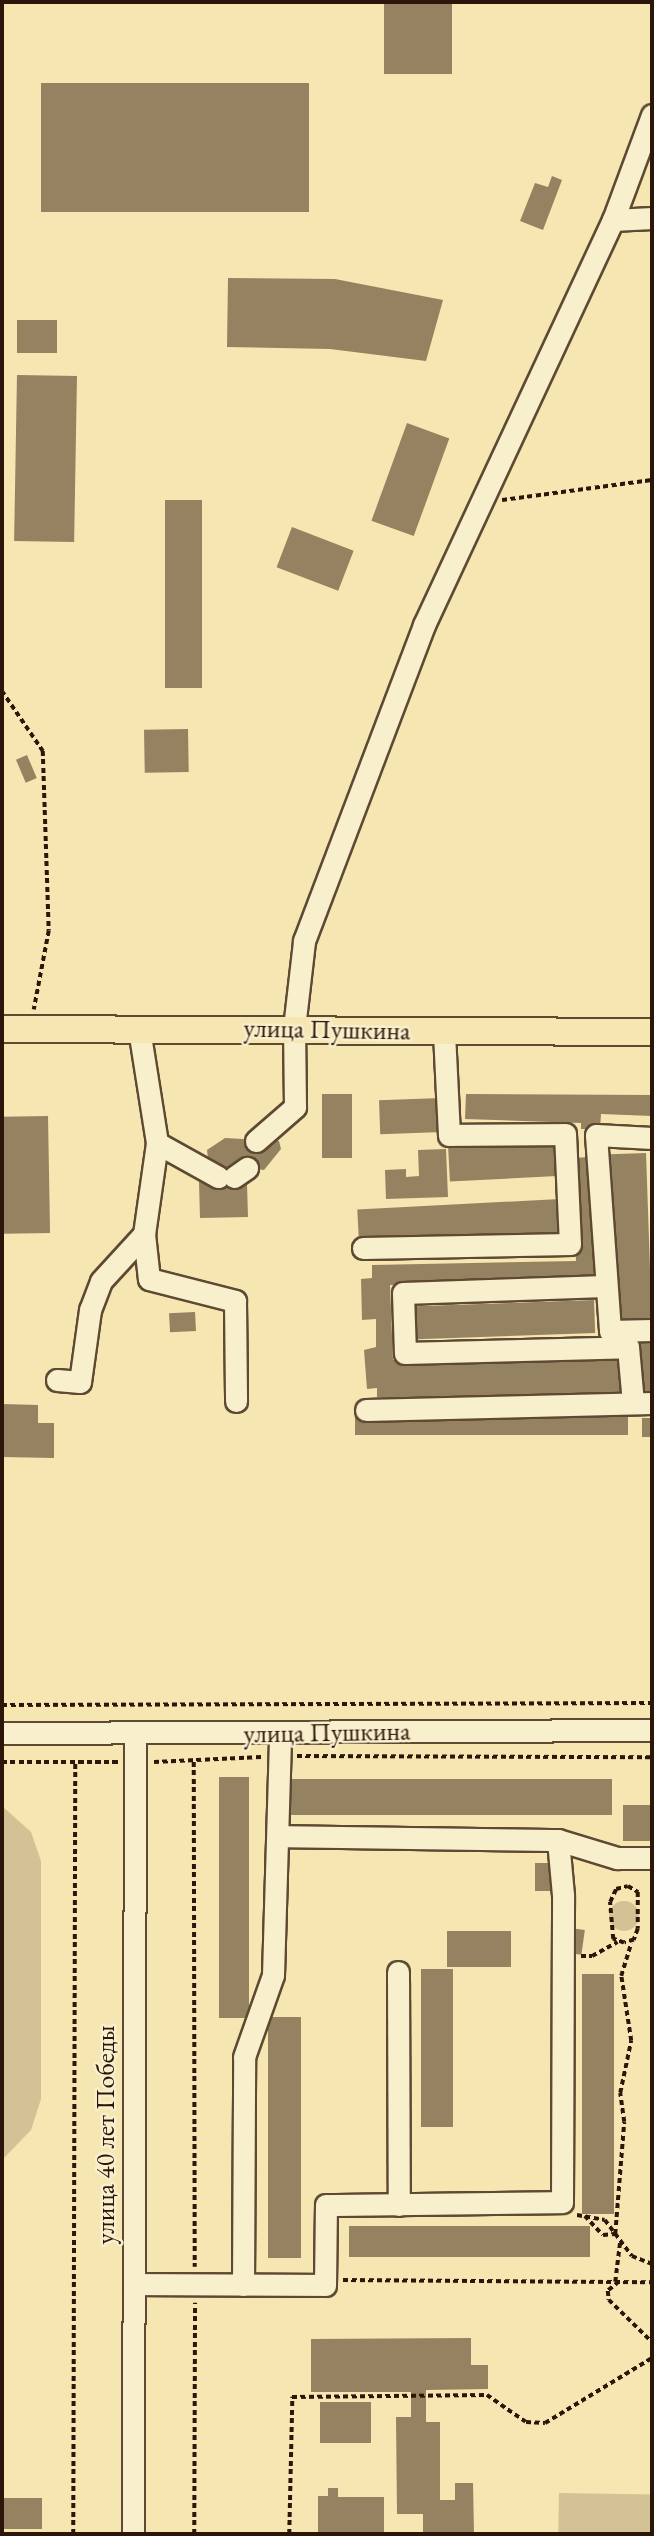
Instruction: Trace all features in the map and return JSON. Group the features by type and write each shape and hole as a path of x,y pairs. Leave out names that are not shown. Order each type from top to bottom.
{"main road":[{"name":"улица Пушкина","path":"2,1029 294,1028 652,1032"}],"street":[{"path":"256,1141 295,1107 294,1028 304,941 424,625 613,220 652,115"},
{"path":"613,220 652,218"},
{"path":"139,1030 157,1143 144,1234 149,1279 235,1301 236,1401"},
{"path":"444,1031 449,1135 565,1134 652,1138"},
{"path":"363,1248 570,1244 565,1134"},
{"path":"596,1135 610,1338"},
{"path":"157,1143 233,1174"},
{"path":"57,1380 80,1382 90,1310 101,1281 144,1234"},
{"path":"605,1286 403,1293 405,1353 610,1338 652,1330"},
{"path":"366,1410 643,1403 628,1347 610,1338"},
{"name":"улица Пушкина","path":"2,1734 652,1730"},
{"path":"243,2285 244,2057 273,1975 280,1836 280,1734"},
{"name":"улица 40 лет Победы","path":"133,2534 135,1735"},
{"path":"280,1836 558,1840 617,1858 652,1858"},
{"path":"134,2284 325,2285 326,2205 562,2202 563,1958 558,1840"},
{"path":"398,1972 398,2205"}],"path":[{"path":"480,503 652,480"},
{"path":"2,692 43,751 49,814 49,930 30,1029"},
{"path":"2,1704 652,1703"},
{"path":"2,1762 194,1762 280,1756 652,1757"},
{"path":"194,1762 194,2534"},
{"path":"73,2534 75,1763"},
{"path":"615,2234 624,2122 621,2088 631,2041 621,1976 631,1942 638,1929 638,1892 628,1886 616,1889 610,1902 617,1942"},
{"path":"563,1958 592,1956 617,1942 631,1942"},
{"path":"562,2202 574,2214 605,2220 632,2256 652,2264"},
{"path":"585,2216 603,2235 615,2234"},
{"path":"620,2241 617,2282 608,2291 609,2300 652,2342"},
{"path":"325,2279 652,2282"},
{"path":"289,2534 292,2397 487,2395 526,2422 545,2423 652,2358"}],"shaded area":[{"path":"2,1806 31,1832 41,1861 41,2099 31,2130 2,2160"},
{"path":"624,1901 635,1905 639,1916 635,1927 624,1931 613,1927 609,1916 613,1905"},
{"path":"559,2493 652,2495 651,2534 558,2534"}],"building":[{"path":"384,2 452,2 452,74 384,74"},
{"path":"41,83 309,83 309,212 41,212"},
{"path":"552,176 562,180 543,230 520,221 535,183 548,187"},
{"path":"228,278 335,279 443,300 426,361 330,349 227,347"},
{"path":"17,320 57,320 57,353 17,353"},
{"path":"17,375 77,376 74,542 14,541"},
{"path":"407,423 449,438 414,536 371,521"},
{"path":"165,500 202,500 202,688 165,688"},
{"path":"292,527 354,551 338,591 277,567"},
{"path":"188,729 189,772 145,773 144,730"},
{"path":"27,755 37,778 26,783 16,760"},
{"path":"322,1094 352,1094 352,1158 322,1158"},
{"path":"466,1094 652,1095 652,1116 601,1114 600,1129 581,1129 581,1123 465,1119"},
{"path":"441,1098 442,1132 380,1134 379,1100"},
{"path":"48,1116 50,1233 4,1234 2,1117"},
{"path":"225,1138 279,1141 281,1149 264,1170 247,1168 234,1177 232,1187 247,1184 248,1217 200,1218 199,1182 218,1177 219,1163 208,1159 207,1150"},
{"path":"555,1142 557,1176 450,1182 448,1148"},
{"path":"446,1149 448,1197 386,1199 385,1170 406,1169 406,1177 419,1176 418,1150"},
{"path":"646,1153 652,1326 616,1327 610,1154"},
{"path":"590,1157 594,1277 390,1285 393,1360 623,1356 627,1398 377,1397 377,1388 367,1389 364,1350 376,1347 376,1319 362,1320 361,1279 372,1278 372,1265 576,1261 572,1158"},
{"path":"560,1199 562,1232 359,1243 357,1210"},
{"path":"594,1300 595,1333 416,1339 415,1306"},
{"path":"195,1312 196,1331 170,1332 169,1313"},
{"path":"636,1340 652,1340 652,1395 636,1395"},
{"path":"2,1404 38,1405 38,1423 54,1423 54,1458 2,1457"},
{"path":"355,1417 628,1417 628,1435 355,1435"},
{"path":"642,1418 652,1418 652,1437 642,1437"},
{"path":"219,1777 249,1777 249,2018 219,2018"},
{"path":"291,1779 612,1779 612,1815 291,1815"},
{"path":"623,1805 652,1805 652,1841 623,1841"},
{"path":"535,1863 554,1863 554,1891 535,1891"},
{"path":"570,1928 585,1930 581,1955 567,1953"},
{"path":"447,1931 511,1931 511,1967 447,1967"},
{"path":"421,1969 453,1969 453,2127 421,2127"},
{"path":"582,1974 614,1974 614,2214 582,2214"},
{"path":"268,2017 301,2017 301,2258 268,2258"},
{"path":"349,2226 590,2226 590,2257 349,2257"},
{"path":"471,2338 471,2365 488,2365 488,2389 426,2390 426,2422 440,2422 440,2500 455,2500 455,2483 473,2483 474,2534 423,2534 423,2514 397,2514 396,2417 411,2417 411,2392 311,2392 311,2339"},
{"path":"320,2402 371,2402 371,2443 320,2443"},
{"path":"328,2488 338,2488 338,2497 384,2497 384,2534 318,2534 318,2496 328,2496"},
{"path":"2,2498 42,2498 42,2529 2,2529"}]}
